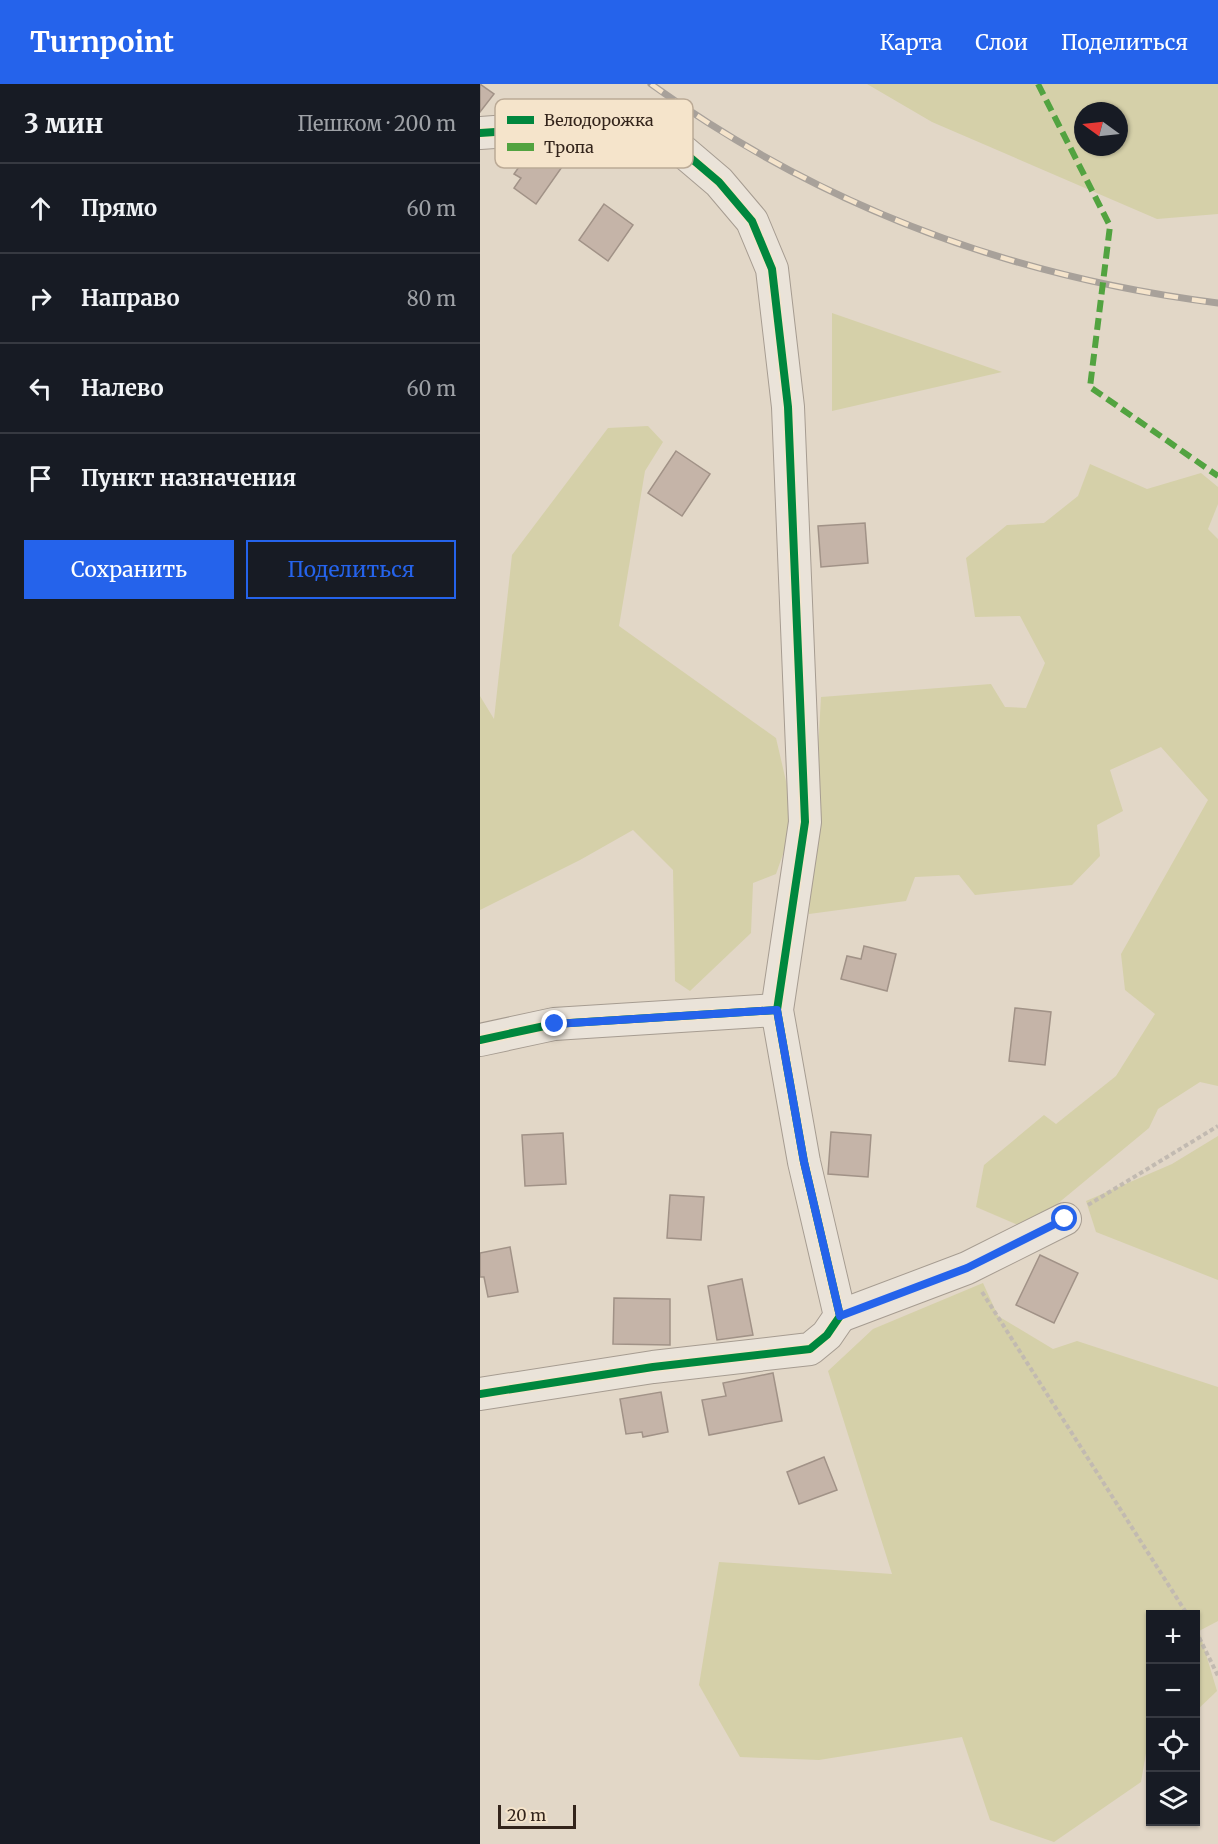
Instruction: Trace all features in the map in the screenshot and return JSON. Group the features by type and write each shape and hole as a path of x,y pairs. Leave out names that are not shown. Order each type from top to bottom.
{"street":[{"path":"480,133 495,132"},
{"path":"693,160 719,182 752,221 772,269 789,407 805,822 777,1010 804,1162 840,1316"},
{"path":"480,1040 555,1024 777,1010"},
{"path":"480,1394 652,1367 810,1349 827,1335 840,1316 967,1268 1065,1219"}],"path":[{"path":"1065,1219 1218,1126"},
{"path":"967,1268 1184,1610"},
{"path":"1200,1639 1218,1676"}],"shaded area":[{"path":"867,84 1218,84 1218,214 1157,219 932,122"},
{"path":"832,313 1002,372 832,411"},
{"path":"648,426 663,442 645,471 619,626 776,738 795,820 776,874 753,883 751,933 690,991 675,981 673,870 633,830 580,860 480,910 480,696 494,719 512,555 608,428"},
{"path":"1090,464 1147,489 1201,473 1218,487 1218,504 1208,529 1218,539 1218,1086 1200,1082 1158,1109 1149,1128 1027,1229 976,1207 984,1165 1044,1115 1056,1124 1116,1076 1155,1014 1125,990 1121,954 1208,800 1161,747 1110,770 1123,811 1097,825 1100,856 1072,885 975,895 959,875 915,877 906,901 809,914 821,697 991,684 1005,707 1026,708 1045,663 1020,616 975,617 966,558 1007,525 1044,523 1078,496"},
{"path":"1218,1136 1218,1280 1096,1232 1086,1201 1172,1164"},
{"path":"983,1283 998,1316 1053,1349 1077,1341 1218,1387 1218,1621 1200,1630 1200,1610 1146,1610 1146,1753 1141,1782 1054,1842 990,1820 962,1737 819,1760 740,1757 699,1685 719,1562 892,1574 828,1371 873,1329"},
{"path":"1200,1634 1217,1691 1200,1707"}],"building":[{"path":"480,84 494,94 480,112"},
{"path":"518,168 561,168 536,204 514,188 521,178 514,174"},
{"path":"604,204 633,225 608,261 579,240"},
{"path":"676,451 710,474 682,516 648,493"},
{"path":"865,523 868,563 821,567 818,526"},
{"path":"864,946 896,954 887,991 841,979 847,956 861,959"},
{"path":"1015,1008 1051,1012 1045,1065 1009,1061"},
{"path":"831,1132 871,1135 868,1177 828,1174"},
{"path":"563,1133 566,1184 525,1186 522,1135"},
{"path":"670,1195 704,1197 701,1240 667,1238"},
{"path":"510,1247 518,1292 488,1297 484,1277 480,1277 480,1253"},
{"path":"1040,1255 1078,1273 1054,1323 1016,1305"},
{"path":"742,1279 753,1335 717,1340 708,1286"},
{"path":"614,1298 670,1299 670,1345 613,1344"},
{"path":"773,1373 782,1421 709,1435 702,1400 726,1396 723,1383"},
{"path":"661,1392 668,1432 643,1437 642,1432 626,1434 620,1399"},
{"path":"824,1457 837,1490 799,1504 787,1472"}],"railway":[{"path":"651,84 673,99"},
{"path":"693,112 782,166 850,200 920,230 1066,275 1141,291 1218,303"}],"marked path":[{"path":"1038,84 1110,226 1090,387 1218,476"}],"cycle path":[{"path":"480,133 495,132"},
{"path":"480,1394 653,1367 810,1349 827,1335 840,1316 804,1162 777,1010 805,822 788,407 772,269 752,221 719,182 693,160"},
{"path":"480,1040 554,1024 777,1010"}],"route":[{"path":"555,1024 777,1010 804,1162 835,1284 840,1316 967,1268 1065,1219"}]}
